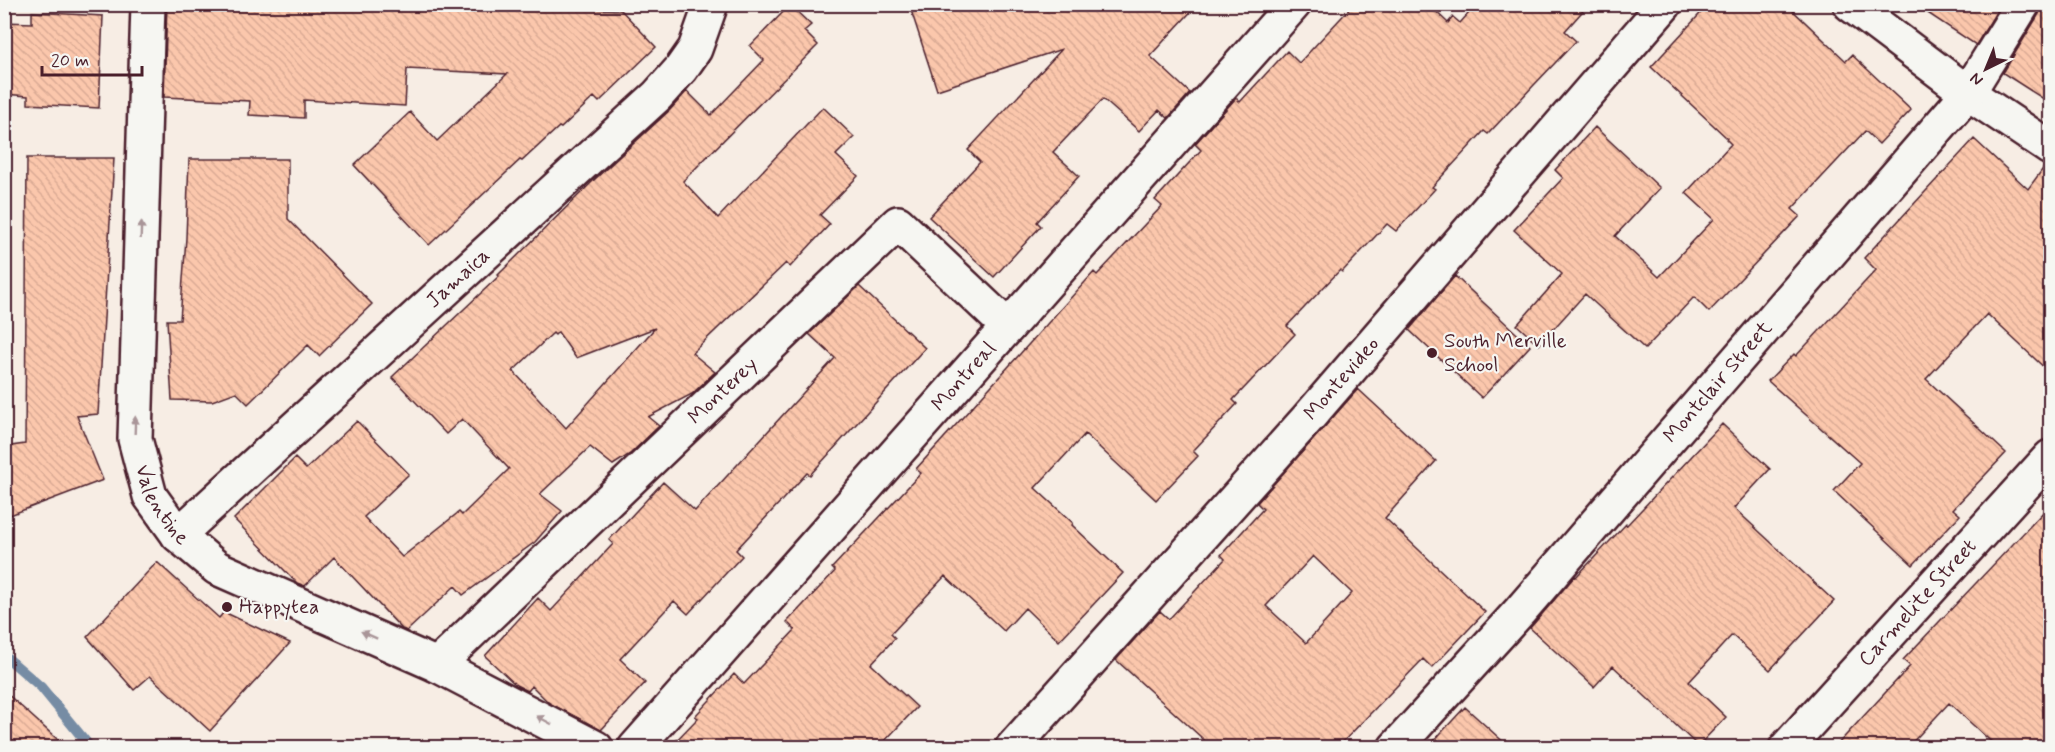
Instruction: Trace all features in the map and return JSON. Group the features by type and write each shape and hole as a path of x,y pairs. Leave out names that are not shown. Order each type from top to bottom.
{"street":[{"name":"Valentine","path":"148,4 135,439 150,496 178,535 217,568 437,665 596,747"},
{"name":"Jamaica","path":"178,535 657,96 695,49 711,4"},
{"name":"Montreal","path":"635,747 1096,230 1294,4"},
{"name":"Montevideo","path":"1012,747 1308,418 1665,4"},
{"path":"1850,4 1968,93 2050,148"},
{"name":"Montclair Street","path":"1395,747 1520,611 1968,93 2023,4"},
{"name":"Monterey","path":"437,665 898,223 1008,327"},
{"name":"Carmelite Street","path":"1786,747 2050,457"}],"building":[{"path":"167,4 509,4 509,7 621,10 656,47 599,102 594,97 561,128 559,127 522,161 520,160 429,245 354,165 410,112 437,141 507,74 407,69 405,106 304,100 304,118 249,115 250,101 164,97"},
{"path":"909,4 1198,4 1150,56 1190,93 1168,118 1159,110 1139,131 1103,99 1053,152 1079,176 1037,222 1041,226 994,277 929,217 980,162 968,150 1062,49 937,90"},
{"path":"1354,4 1428,4 1448,23 1453,17 1460,23 1477,4 1589,4 1565,31 1576,41 1488,134 1484,131 1432,187 1435,189 1396,231 1387,224 1287,326 1295,334 1233,400 1237,404 1193,451 1198,456 1156,500 1085,434 1035,488 1123,573 1059,641 1025,608 1004,631 945,576 891,634 895,638 871,664 917,707 879,747 670,747 698,718 695,716 734,674 744,684 795,630 787,622 835,571 832,568 921,473 916,469 1094,272 1097,275 1162,206 1155,200 1201,150 1195,144 1236,98 1240,102 1287,51 1299,63"},
{"path":"1709,4 1786,4 1846,61 1852,55 1911,110 1879,144 1865,131 1792,209 1800,216 1709,312 1694,297 1645,349 1585,294 1539,345 1517,325 1562,274 1514,230 1563,178 1555,170 1595,127 1660,188 1615,236 1659,277 1714,219 1686,193 1731,144 1651,67"},
{"path":"1914,4 2001,4 1976,45"},
{"path":"2042,4 2050,4 2050,103 2003,73 2039,14"},
{"path":"790,5 811,25 804,31 818,45 683,181 718,218 823,107 854,137 836,155 858,176 820,215 830,224 790,267 786,263 692,353 715,372 692,394 648,417 659,426 630,454 613,465 590,447 540,494 562,511 535,542 463,595 455,586 407,631 402,629 334,557 305,586 297,583 234,519 295,458 306,469 357,421 409,474 364,517 402,557 459,512 462,515 509,469 462,419 446,434 392,377 499,276 687,91 711,115 764,60 750,46","holes":["655,328 566,428 513,371 553,333 555,335 558,332 576,358"]},
{"path":"32,12 103,16 99,108 28,104 28,96 4,94 4,22 32,23"},
{"path":"1974,139 2028,189 2045,166 2050,166 2050,373 1987,314 1926,379 2006,453 1953,509 1960,515 1913,565 1834,491 1860,463 1768,381 1794,354 1796,356 1876,270 1864,258"},
{"path":"27,158 114,158 98,414 77,416 103,480 10,515 4,500 4,447 25,444"},
{"path":"189,159 288,159 288,219 372,304 319,356 308,345 248,404 236,392 212,401 172,400 167,320 180,320"},
{"path":"1455,276 1530,346 1482,398 1409,330"},
{"path":"859,286 925,348 810,475 807,473 736,550 742,556 688,614 674,601 620,659 645,683 601,730 549,703 532,686 528,691 516,685 485,656 538,598 551,611 613,544 609,540 663,482 695,511 835,358 809,334"},
{"path":"1358,389 1436,461 1385,518 1485,612 1432,668 1423,659 1338,747 1212,747 1116,660 1160,611 1169,619 1225,559 1221,555 1263,509 1257,503","holes":["1313,556 1352,593 1306,643 1266,606"]},
{"path":"1722,424 1770,469 1734,508 1834,601 1770,670 1732,635 1689,682 1726,717 1698,746 1613,666 1594,687 1530,628 1575,576 1627,525"},
{"path":"2050,505 2050,747 1997,747 1949,703 1908,747 1835,747 1910,666 1903,660"},
{"path":"157,562 219,618 224,612 290,643 210,731 150,676 134,690 87,637"},
{"path":"4,691 66,747 4,747"},
{"path":"1465,707 1509,747 1428,747"}],"waterway":[{"path":"4,655 41,687 91,748"}],"place":[{"name":"South Merville School","path":"1432,353"},
{"name":"Happytea","path":"227,607"}]}
